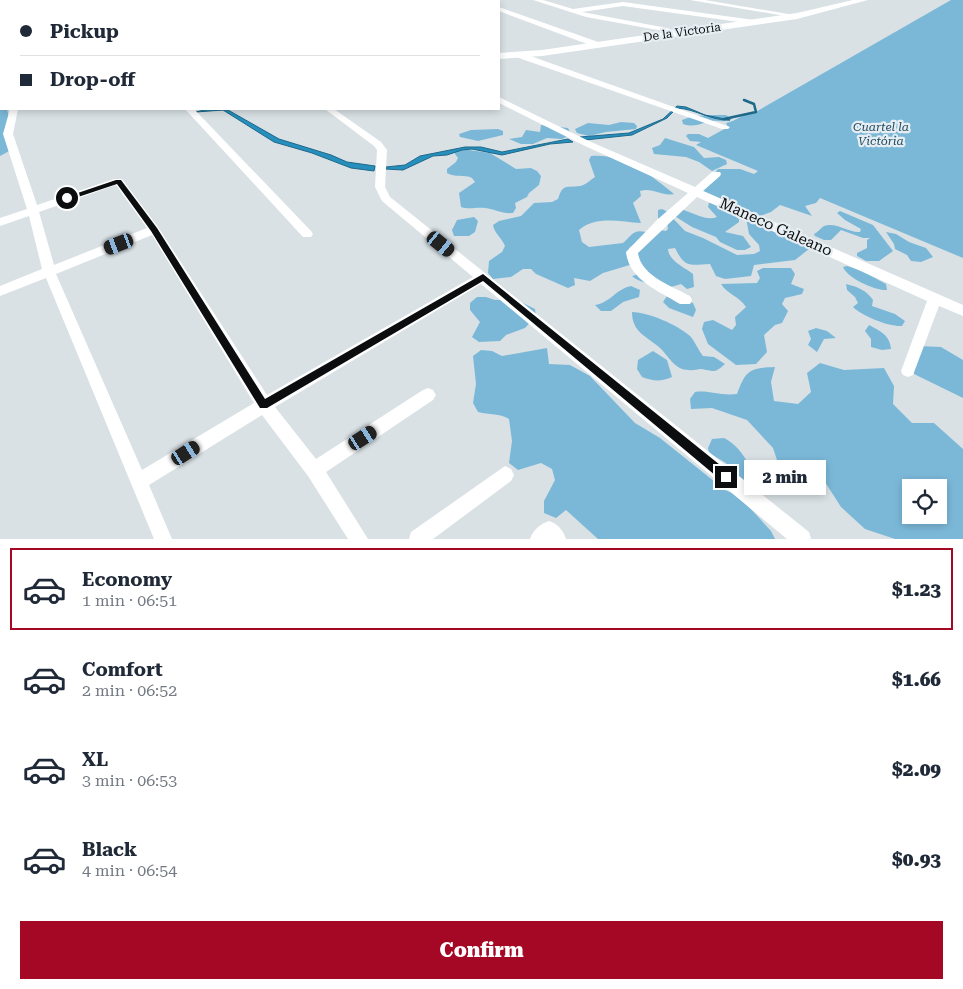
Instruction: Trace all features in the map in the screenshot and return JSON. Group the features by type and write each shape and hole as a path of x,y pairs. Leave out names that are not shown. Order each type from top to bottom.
{"main road":[{"name":"De la Victoria","path":"500,55 598,45 797,16 864,0"}],"street":[{"path":"536,0 576,12 634,25 665,29 674,34"},
{"path":"693,0 797,16"},
{"path":"576,12 616,5 749,22"},
{"path":"500,9 598,45"},
{"path":"519,54 725,127"},
{"name":"Maneco Galeano","path":"500,100 588,144 963,311"},
{"path":"14,110 8,134 33,210 49,271 140,481 163,539"},
{"path":"190,110 307,234"},
{"path":"330,110 378,144 382,150 380,187 386,199 802,539"},
{"path":"685,300 640,272 634,264 632,252 662,222 716,174"},
{"path":"0,222 118,181 154,230 264,405 314,470 359,539"},
{"path":"0,292 154,230"},
{"path":"140,481 264,405 483,277"},
{"path":"908,370 935,298"},
{"path":"314,470 428,395"},
{"path":"418,539 505,475"},
{"path":"539,539 549,530 557,539"}],"green space":[{"name":"Cuartel la Victória","path":"951,0 963,0 963,258 820,198 816,203 805,206 812,216 780,205 771,212 760,216 701,190 718,169 740,169 754,174 758,171 696,145 701,142 690,141 686,136 688,134 699,134 708,138 728,127 726,123 752,114"},
{"path":"0,110 7,110 14,142 13,149 0,156"},
{"path":"726,115 732,119 691,126 683,124 682,120 693,116"},
{"path":"621,122 634,123 637,126 636,129 589,136 577,133 575,129 588,123 609,125"},
{"path":"541,125 568,128 571,135 562,139 547,138 533,144 521,144 509,139 522,137 526,130 540,132"},
{"path":"498,129 503,131 503,135 478,141 460,137 459,134 471,130"},
{"path":"665,138 694,147 704,158 719,157 726,160 727,164 712,171 699,162 686,157 654,154 652,148 660,145"},
{"path":"462,149 490,153 516,169 531,168 541,176 539,185 527,197 515,203 516,208 513,213 485,208 461,207 459,193 475,182 469,177 447,173 447,169 458,158 455,150"},
{"path":"591,156 604,156 626,162 655,179 674,194 670,195 649,190 640,191 641,196 633,203 641,223 609,220 593,222 579,230 582,242 589,247 623,243 635,232 646,232 644,241 630,247 628,252 633,264 603,273 590,281 574,278 575,285 568,288 536,274 531,269 523,269 511,277 493,279 488,273 489,261 502,252 505,246 493,225 499,221 521,216 534,203 552,202 558,199 563,188 584,185 595,177 589,160"},
{"path":"716,202 739,219 739,222 725,232 743,236 751,247 745,250 737,250 673,215 679,209 703,217 717,217 708,207 709,203"},
{"path":"662,209 685,231 737,255 754,254 760,251 759,245 749,234 746,218 807,243 809,249 795,260 754,265 751,276 725,279 716,276 710,264 688,264 682,259 675,248 668,249 674,260 693,274 694,287 687,289 681,284 668,287 649,284 632,276 636,275 637,265 633,256 660,230 666,231 668,229 667,223 658,218 658,210"},
{"path":"840,211 873,225 893,251 879,261 866,261 857,256 857,253 867,248 867,240 870,238 863,238 841,230 831,240 824,240 815,236 814,234 824,226 829,225 860,232 861,229 837,213"},
{"path":"474,217 478,221 475,232 469,236 454,236 452,230 457,220"},
{"path":"886,232 896,234 909,242 926,248 933,257 921,262 911,261 907,255 895,249"},
{"path":"847,266 862,271 886,284 887,290 862,283 850,275 843,267"},
{"path":"763,268 791,268 795,274 791,284 804,289 802,294 785,298 782,304 788,311 782,323 775,325 764,335 767,352 756,364 736,365 708,344 702,329 704,322 713,320 732,330 736,325 735,317 746,307 721,284 757,283 760,278 757,271"},
{"path":"846,284 865,291 873,300 872,306 895,314 905,321 902,326 883,323 853,307 858,303 855,297 847,290"},
{"path":"631,286 640,290 639,297 623,302 611,311 601,311 595,305 605,302 621,290"},
{"path":"667,296 693,303 696,310 693,317 669,308 663,302"},
{"path":"477,297 495,300 515,299 535,309 536,316 525,328 506,335 500,341 479,342 472,337 480,322 470,310 470,303"},
{"path":"632,312 655,317 678,327 690,336 703,356 714,357 725,364 714,371 679,368 659,347 637,329"},
{"path":"869,325 881,332 889,340 891,349 882,350 871,347 871,339 865,331"},
{"path":"816,328 827,331 836,338 824,339 817,352 808,345 811,339 808,331"},
{"path":"918,346 941,347 963,360 963,398 914,374 912,359"},
{"path":"547,348 549,364 570,365 590,376 635,423 660,438 725,490 739,496 771,531 775,539 598,539 566,510 556,518 544,513 544,501 555,480 552,469 541,463 518,470 509,463 512,441 509,419 478,412 473,403 476,384 473,356 481,350 492,351 502,356"},
{"path":"653,351 667,360 672,377 657,380 642,377 637,369 638,360"},
{"path":"820,363 844,370 884,368 894,386 893,404 912,423 934,423 963,449 963,539 895,539 865,529 841,507 825,482 786,469 777,460 773,448 747,420 712,408 691,409 690,399 695,392 737,394 743,380 750,372 759,368 775,367 771,382 774,401 798,404 811,392 807,373"},
{"path":"724,438 736,447 746,459 758,486 739,478 726,463 709,453 708,448 712,439"}],"shaded area":[{"path":"677,106 686,107 705,115 730,120 716,119 691,110 677,108 667,118 632,135 585,140 580,137 629,133 663,119"},
{"path":"204,110 223,110 196,112"},
{"path":"223,110 228,110 279,139 331,155 347,162 375,166 374,171 351,168 312,153 274,142"},
{"path":"568,139 573,142 550,144 502,155 472,149 462,150 447,155 433,156 403,170 385,169 386,167 405,165 420,156 465,147 481,147 502,152"}],"waterway":[{"path":"724,119 756,112 754,104 744,100"}],"route":[{"path":"67,198 118,181 154,230 264,405 483,277 726,477"}]}
